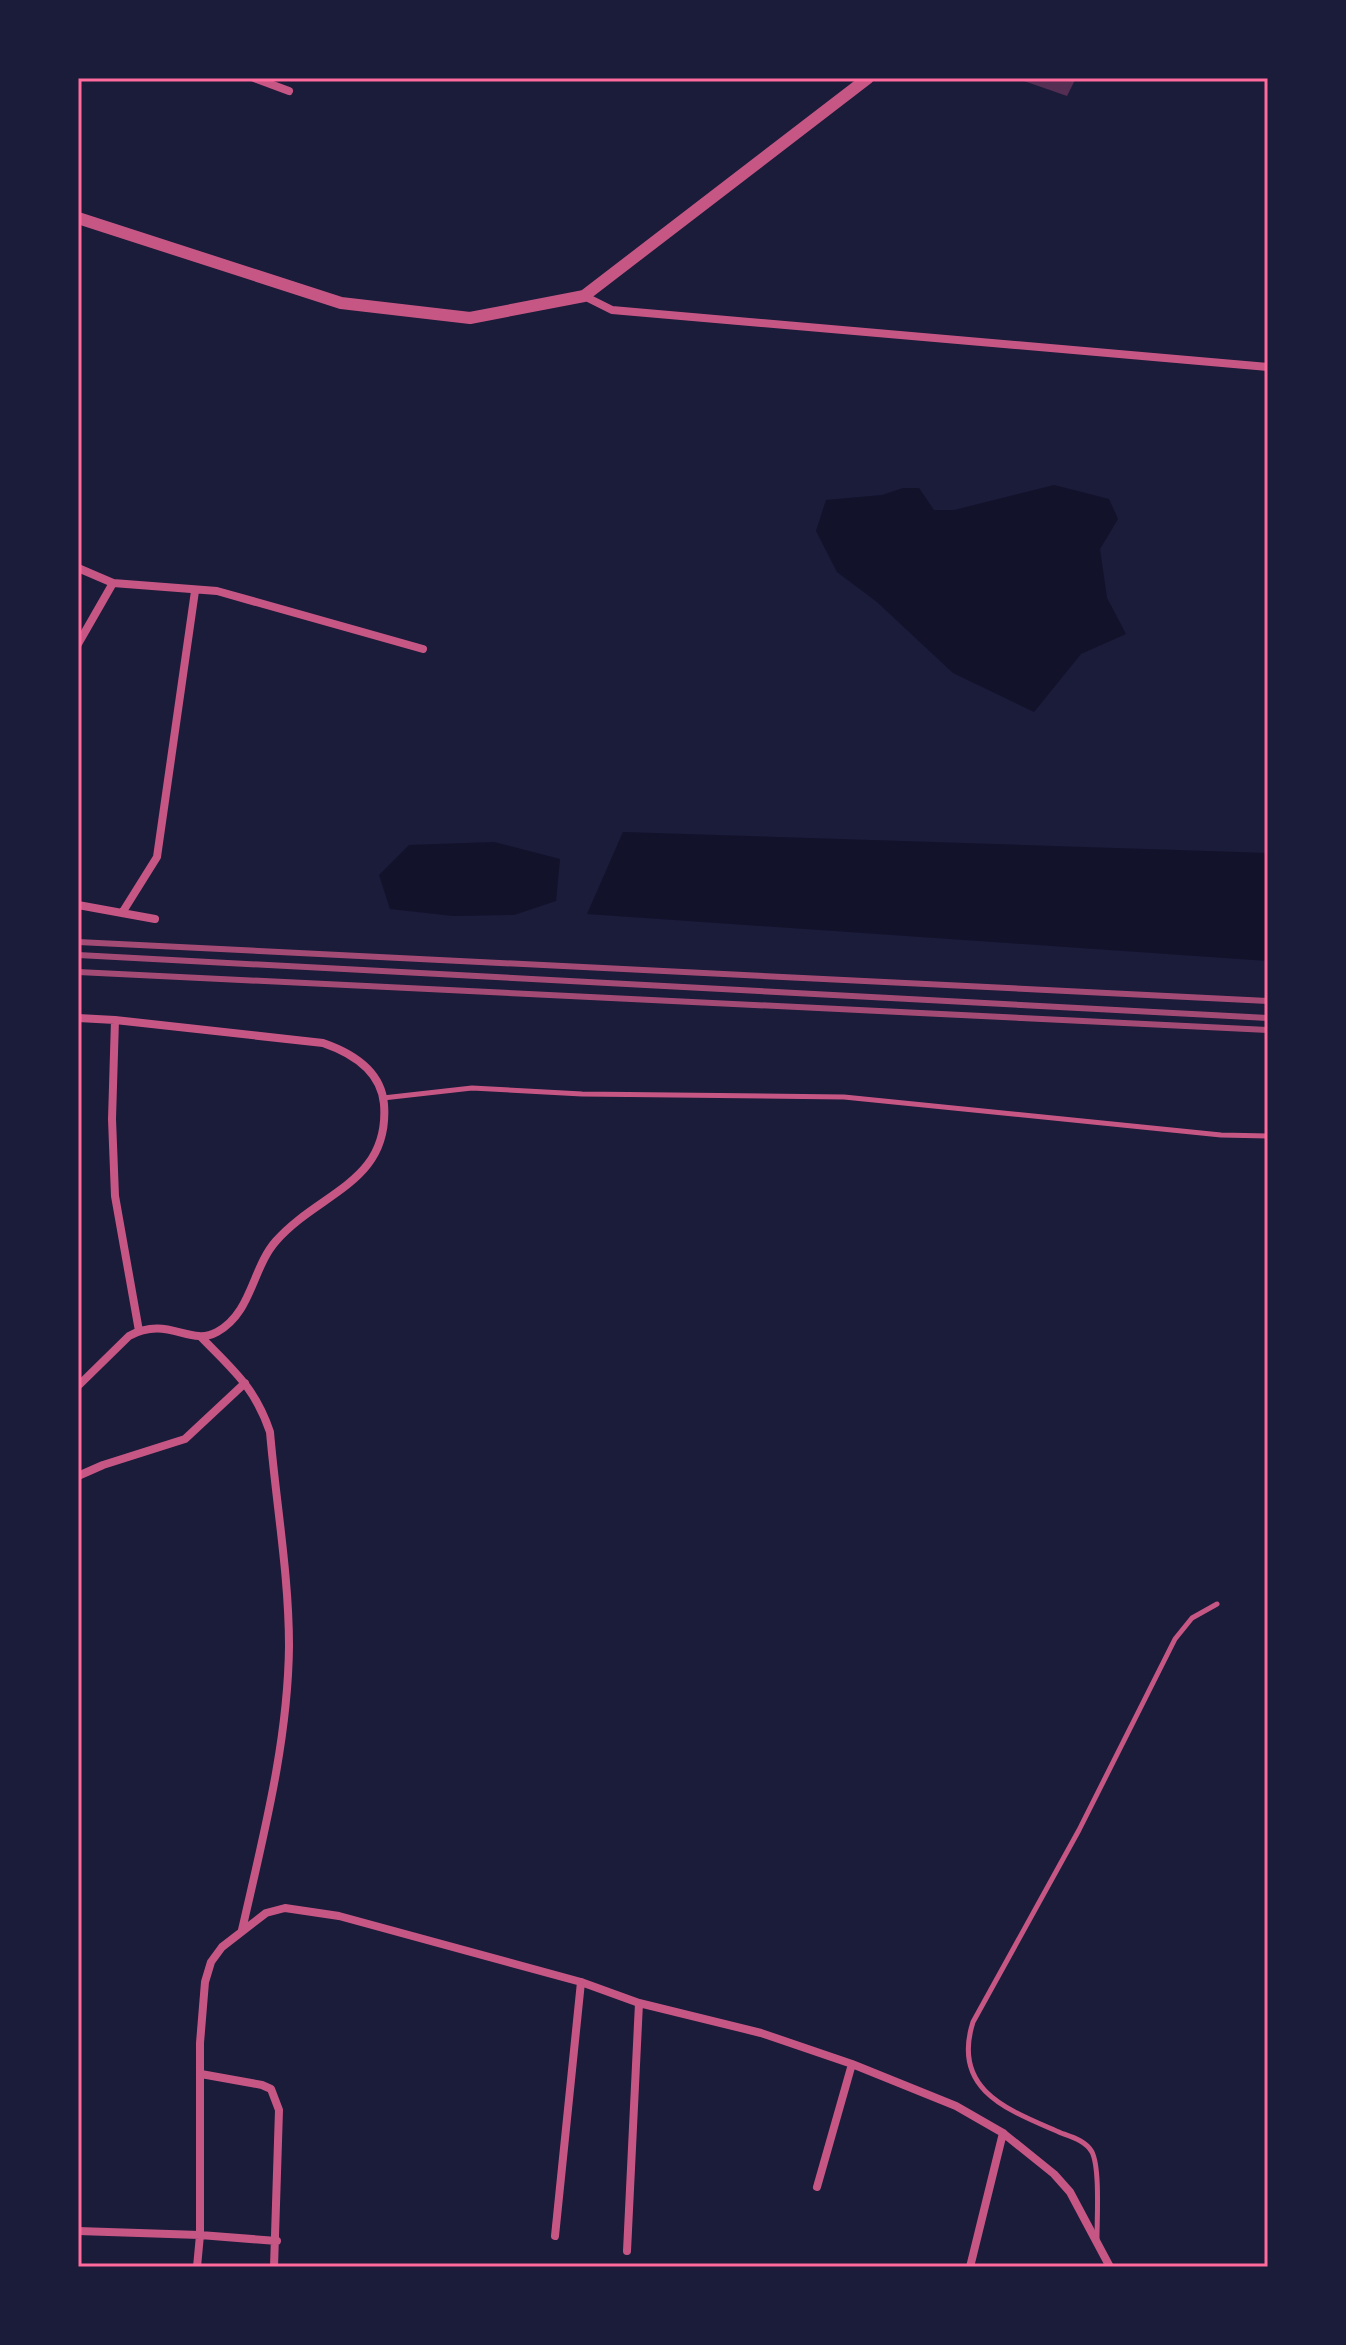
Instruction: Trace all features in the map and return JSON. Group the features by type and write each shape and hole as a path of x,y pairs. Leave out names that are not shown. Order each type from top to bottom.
{"street":[{"path":"254,78 289,91"},
{"path":"79,221 341,303 470,318 584,296 868,78"},
{"path":"584,296 612,310 1268,367"},
{"path":"78,568 113,583 217,591 423,649"},
{"path":"78,644 113,583"},
{"path":"122,913 157,857 195,591"},
{"path":"78,905 155,919"},
{"path":"78,1018 323,1043 339,1048 377,1079 385,1119 376,1156 363,1171 279,1238 267,1253 246,1300 233,1319 216,1333 201,1337 160,1327 139,1331 129,1336 78,1386"},
{"path":"115,1020 114,1182 139,1331"},
{"path":"201,1337 256,1397 270,1432 287,1597 289,1647 278,1763 242,1931"},
{"path":"78,1476 103,1465 178,1443 193,1433 245,1383"},
{"path":"197,2267 200,2235 200,2043 205,1982 211,1962 222,1947 266,1913 285,1908 306,1909 581,1982 639,2003 761,2033 852,2064 956,2106 1003,2133 1054,2174 1070,2192 1110,2267"},
{"path":"555,2236 581,1982"},
{"path":"627,2251 639,2003"},
{"path":"817,2187 852,2064"},
{"path":"201,2074 262,2085 271,2089 275,2098 279,2127 274,2267"},
{"path":"970,2267 1003,2133"},
{"path":"78,2231 277,2241"}],"lane":[{"path":"383,1098 472,1088 582,1094 844,1097 1221,1135 1268,1136"},
{"path":"1097,2241 1095,2163 1091,2151 1079,2140 1017,2114 980,2087 969,2063 968,2037 973,2022 1079,1830 1175,1639 1192,1618 1217,1604"}],"shaded area":[{"path":"1054,485 1109,499 1118,519 1100,549 1107,598 1126,634 1081,654 1034,712 953,673 877,602 837,572 816,531 826,500 919,488 934,510 954,510"},
{"path":"623,832 1268,853 1268,961 587,914"},
{"path":"494,842 560,859 556,901 514,915 453,916 390,909 379,875 409,845"}],"building":[{"path":"1015,78 1076,78 1067,96"}],"railway":[{"path":"78,942 1268,1001"},
{"path":"78,955 1268,1018"},
{"path":"78,972 1268,1030"}]}
